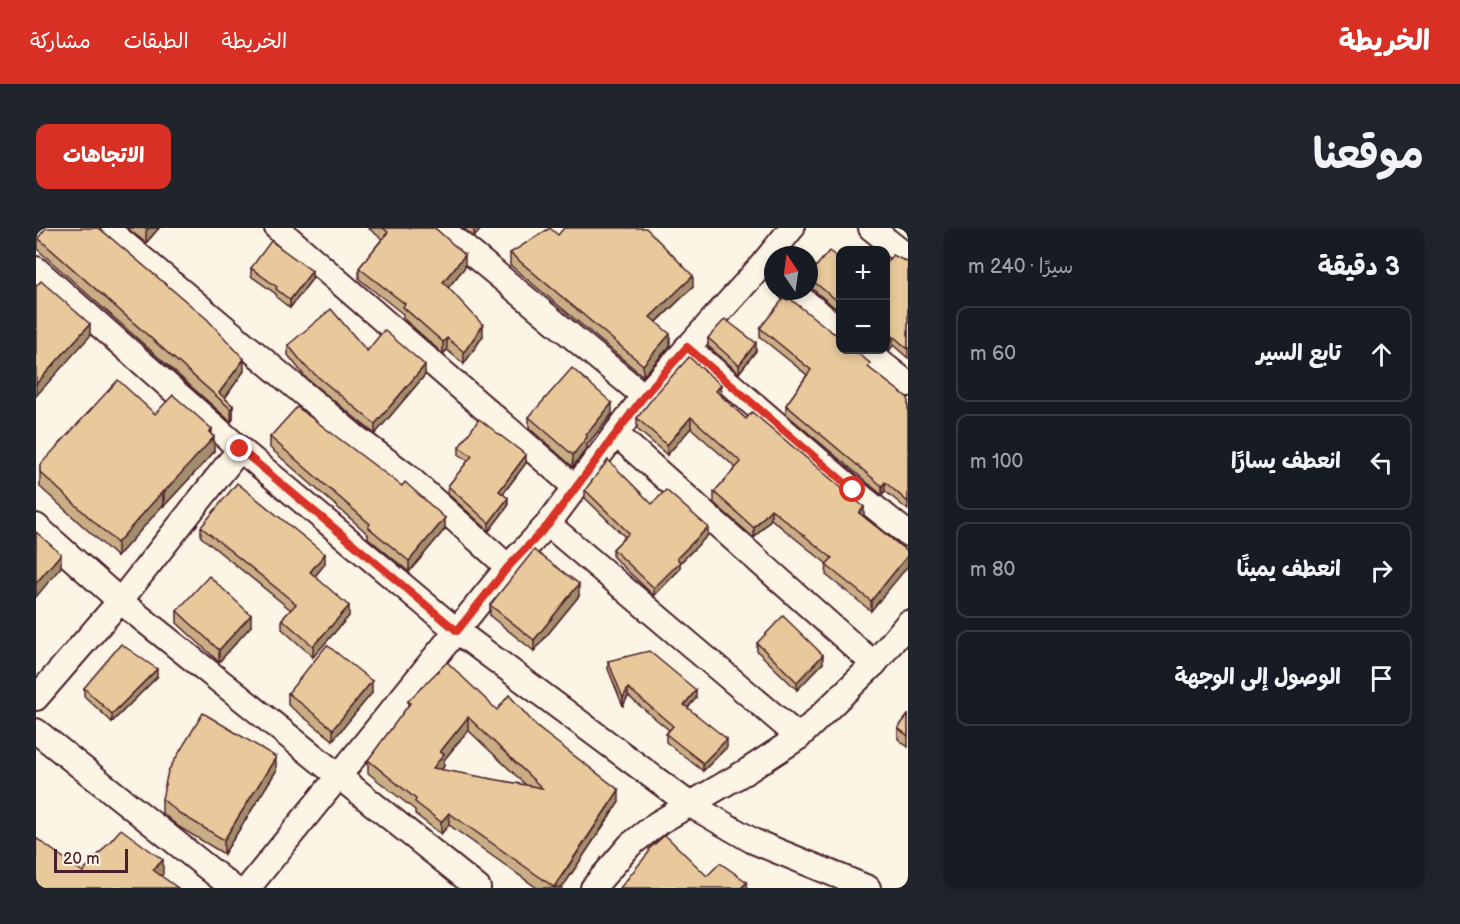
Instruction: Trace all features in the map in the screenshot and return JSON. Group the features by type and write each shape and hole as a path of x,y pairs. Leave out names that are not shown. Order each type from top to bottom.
{"street":[{"path":"106,228 354,436 406,475 508,567"},
{"path":"277,228 575,487"},
{"path":"441,228 644,396"},
{"path":"782,246 792,228"},
{"path":"872,228 908,257"},
{"path":"36,269 240,449 457,631 689,804 753,841 868,888"},
{"path":"248,888 508,567 548,525 644,396 687,347 764,274"},
{"path":"803,300 836,327"},
{"path":"687,347 853,490 908,534"},
{"path":"870,354 908,384"},
{"path":"616,434 874,663"},
{"path":"36,698 120,601 240,449"},
{"path":"548,525 799,737"},
{"path":"36,526 120,601 478,888"},
{"path":"593,888 630,845 658,823 747,771 799,737 874,663 908,623"},
{"path":"36,730 233,888"}],"building":[{"path":"46,228 99,228 207,319 244,359 219,393 233,406 231,409 38,238"},
{"path":"383,228 435,228 465,255 443,282 483,325 464,352 447,338 443,342 403,307 405,304 359,268 388,232"},
{"path":"550,228 558,235 564,228 646,228 693,276 650,317 670,334 643,365 510,253"},
{"path":"271,241 312,271 290,300 276,289 277,287 251,268"},
{"path":"829,251 836,256 836,300 818,285 818,264"},
{"path":"893,255 908,262 908,349 893,336 890,340 890,258"},
{"path":"41,281 90,324 36,384 36,286"},
{"path":"782,300 792,300 836,334 836,354 859,354 870,363 868,367 908,398 908,502 885,482 882,486 786,405 811,370 760,328"},
{"path":"331,309 367,351 384,330 425,365 375,424 306,367 288,345"},
{"path":"725,319 756,343 739,365 708,338"},
{"path":"689,357 721,385 716,391 746,419 752,412 864,507 859,513 908,552 908,555 871,601 826,565 832,558 771,509 754,528 714,492 741,462 691,417 667,445 637,418"},
{"path":"572,368 612,403 573,455 529,417"},
{"path":"118,380 155,414 173,395 212,429 209,432 214,437 117,543 40,472 40,465"},
{"path":"297,407 402,486 405,482 445,518 409,561 368,527 370,524 270,437"},
{"path":"479,419 526,455 499,491 508,498 489,523 448,486 472,456 459,447"},
{"path":"608,460 652,504 666,490 708,527 677,558 680,562 654,588 613,549 629,533 585,490"},
{"path":"237,483 325,554 310,572 349,606 313,646 282,619 296,604 201,527"},
{"path":"36,532 61,554 36,583"},
{"path":"534,550 579,584 534,640 490,605"},
{"path":"209,576 251,615 219,650 177,611"},
{"path":"783,616 823,655 797,682 757,643"},
{"path":"121,644 157,669 112,714 84,688"},
{"path":"327,645 372,681 333,729 288,693"},
{"path":"649,651 696,690 684,705 727,739 703,763 666,734 673,726 628,688 623,698 608,661"},
{"path":"447,662 497,710 509,695 538,728 619,790 554,887 449,813 441,822 368,760 410,703 408,701","holes":["468,717 542,788 433,768 444,754 440,752"]},
{"path":"203,713 276,757 224,840 179,813 162,799 168,771"},
{"path":"908,715 908,736 898,728"},
{"path":"121,829 163,860 153,870 178,888 36,888 36,838 83,872"},
{"path":"665,835 707,876 720,863 747,882 741,888 620,888 649,849"}],"route":[{"path":"240,449 457,631 508,567 548,525 644,396 687,347 853,490"}]}
